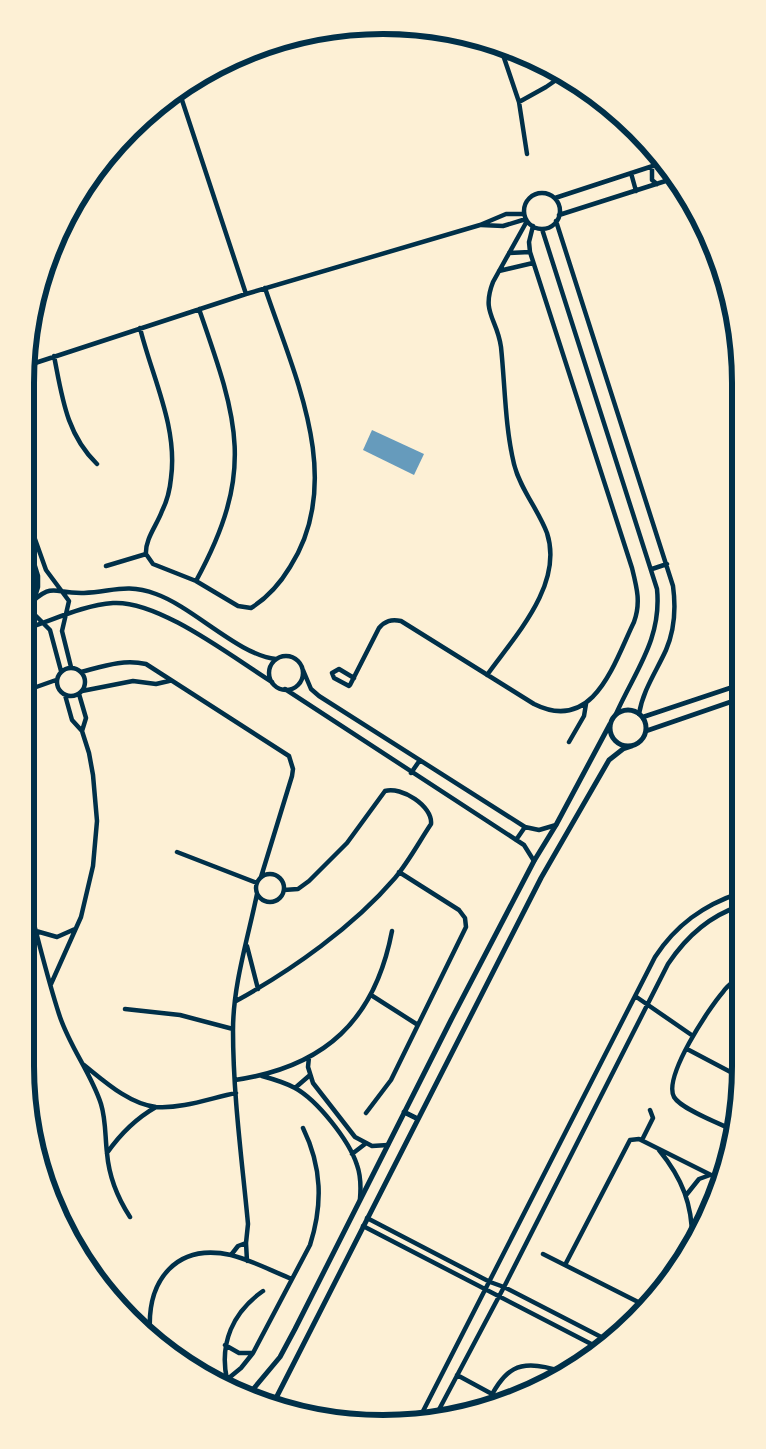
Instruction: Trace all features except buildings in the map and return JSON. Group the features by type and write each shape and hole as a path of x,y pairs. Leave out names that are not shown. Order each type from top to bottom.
{"street":[{"path":"503,55 519,102 527,154"},
{"path":"519,102 546,88 556,80"},
{"path":"181,98 246,294"},
{"path":"555,198 656,165"},
{"path":"652,167 652,180 657,184"},
{"path":"631,173 636,191"},
{"path":"559,216 667,181"},
{"path":"34,363 265,288 480,225 506,214 526,218 533,226 542,229 556,221 559,216 559,206 555,198 544,193 532,196 525,204 526,218 489,291 488,310 500,343 514,464 547,535 549,558 547,574 537,602 487,675"},
{"path":"480,225 503,226 526,218"},
{"path":"556,221 610,394 667,564 675,599 673,625 666,651 645,692 641,716 646,731"},
{"path":"354,678 338,669 332,673 334,678 348,686 354,678 379,628 383,624 400,620 534,704 552,711 571,711 586,704 604,684 639,610 639,597 617,520 533,263 529,242 533,226"},
{"path":"253,1390 280,1357 534,861 556,825 616,714 657,627 659,609 652,569 542,229"},
{"path":"509,252 530,252"},
{"path":"499,271 533,263"},
{"path":"140,328 166,416 172,455 170,486 163,509 148,542 146,554 153,564 196,581 238,606 247,608 254,606 284,577 299,554 308,532 314,507 316,482 310,430 265,288"},
{"path":"196,581 210,555 226,514 230,500 236,454 232,408 200,309"},
{"path":"54,356 71,429 82,448 97,464"},
{"path":"34,539 41,560 68,601 69,606 62,631 71,668"},
{"path":"106,566 146,554"},
{"path":"34,563 38,576 34,601"},
{"path":"652,569 667,564"},
{"path":"36,597 47,590 59,589 87,593 128,588 155,594 177,604 254,653 276,659 285,656 295,658 306,680 319,696 525,827 539,830 556,825"},
{"path":"34,626 98,605 113,603 144,606 171,619 285,689 516,840 530,852 534,861"},
{"path":"34,615 50,630 62,671"},
{"path":"57,653 66,650"},
{"path":"272,682 270,667 276,659"},
{"path":"34,688 56,680 62,671 71,668 81,672 118,662 132,661 146,664 159,671 169,681 284,751 292,762 292,776 261,877 257,883 258,894 236,1001 233,1028 235,1080 248,1224 247,1261"},
{"path":"285,689 298,683 302,670"},
{"path":"81,672 85,681 80,692 86,718 82,731"},
{"path":"56,680 57,688 65,695 72,696 80,692 133,681 156,684 169,681"},
{"path":"616,714 625,710 641,716 732,688"},
{"path":"51,984 81,916 91,875 97,820 93,775 82,731 72,720 65,695"},
{"path":"275,1398 541,878 610,760 623,749 641,741 646,731 732,701"},
{"path":"569,742 584,716 586,704"},
{"path":"610,724 613,739 621,745 632,746"},
{"path":"411,772 420,760"},
{"path":"236,1001 296,964 335,934 399,872 431,824 432,818 430,813 423,805 391,789 381,794 347,843 309,881 298,889 284,890"},
{"path":"516,840 525,827"},
{"path":"177,852 257,883"},
{"path":"366,1113 391,1080 464,931 466,922 459,910 399,872"},
{"path":"258,894 266,902 274,902 281,897 284,890 282,879 276,875 268,874 261,877"},
{"path":"422,1413 655,957 679,926 706,907 732,897"},
{"path":"438,1411 504,1287 647,1002 668,964 690,936 718,916 732,910"},
{"path":"34,924 59,1014 93,1083 101,1106 106,1129 107,1153 114,1187 130,1217"},
{"path":"36,931 57,937 76,928"},
{"path":"235,1080 261,1076 294,1065 324,1048 352,1025 371,995 384,964 392,931"},
{"path":"247,945 258,988"},
{"path":"727,1127 680,1104 674,1096 672,1080 694,1036 723,990 732,983"},
{"path":"371,995 418,1025"},
{"path":"635,996 647,1002 694,1036"},
{"path":"125,1009 180,1015 233,1028"},
{"path":"686,1049 732,1073"},
{"path":"309,1057 310,1075 313,1083 351,1132 365,1144 372,1146 388,1145"},
{"path":"81,1062 123,1094 156,1107"},
{"path":"295,1088 310,1075"},
{"path":"261,1076 295,1088 314,1103 336,1130 352,1154 360,1175 360,1199"},
{"path":"107,1153 120,1134 136,1118 156,1107 182,1104 236,1093"},
{"path":"642,1140 653,1118 650,1110"},
{"path":"404,1112 418,1119"},
{"path":"336,1130 344,1124"},
{"path":"228,1379 252,1353 310,1245 320,1201 318,1171 303,1128"},
{"path":"342,1139 351,1132"},
{"path":"565,1265 630,1140 636,1138 642,1140 714,1177"},
{"path":"352,1154 365,1144"},
{"path":"657,1148 674,1169 687,1194 691,1229"},
{"path":"687,1194 698,1179 710,1175"},
{"path":"367,1218 602,1338"},
{"path":"363,1226 593,1345"},
{"path":"231,1255 238,1246 246,1243"},
{"path":"150,1326 152,1300 158,1283 168,1268 179,1260 191,1255 214,1253 231,1255 292,1279"},
{"path":"543,1254 640,1303"},
{"path":"226,1377 226,1345 229,1332 238,1314 252,1298 263,1291"},
{"path":"226,1345 238,1353 252,1353"},
{"path":"490,1398 499,1381 512,1369 537,1366 552,1369 551,1372"},
{"path":"456,1375 492,1394"}],"water":[{"path":"372,430 424,454 414,475 363,450"}]}
